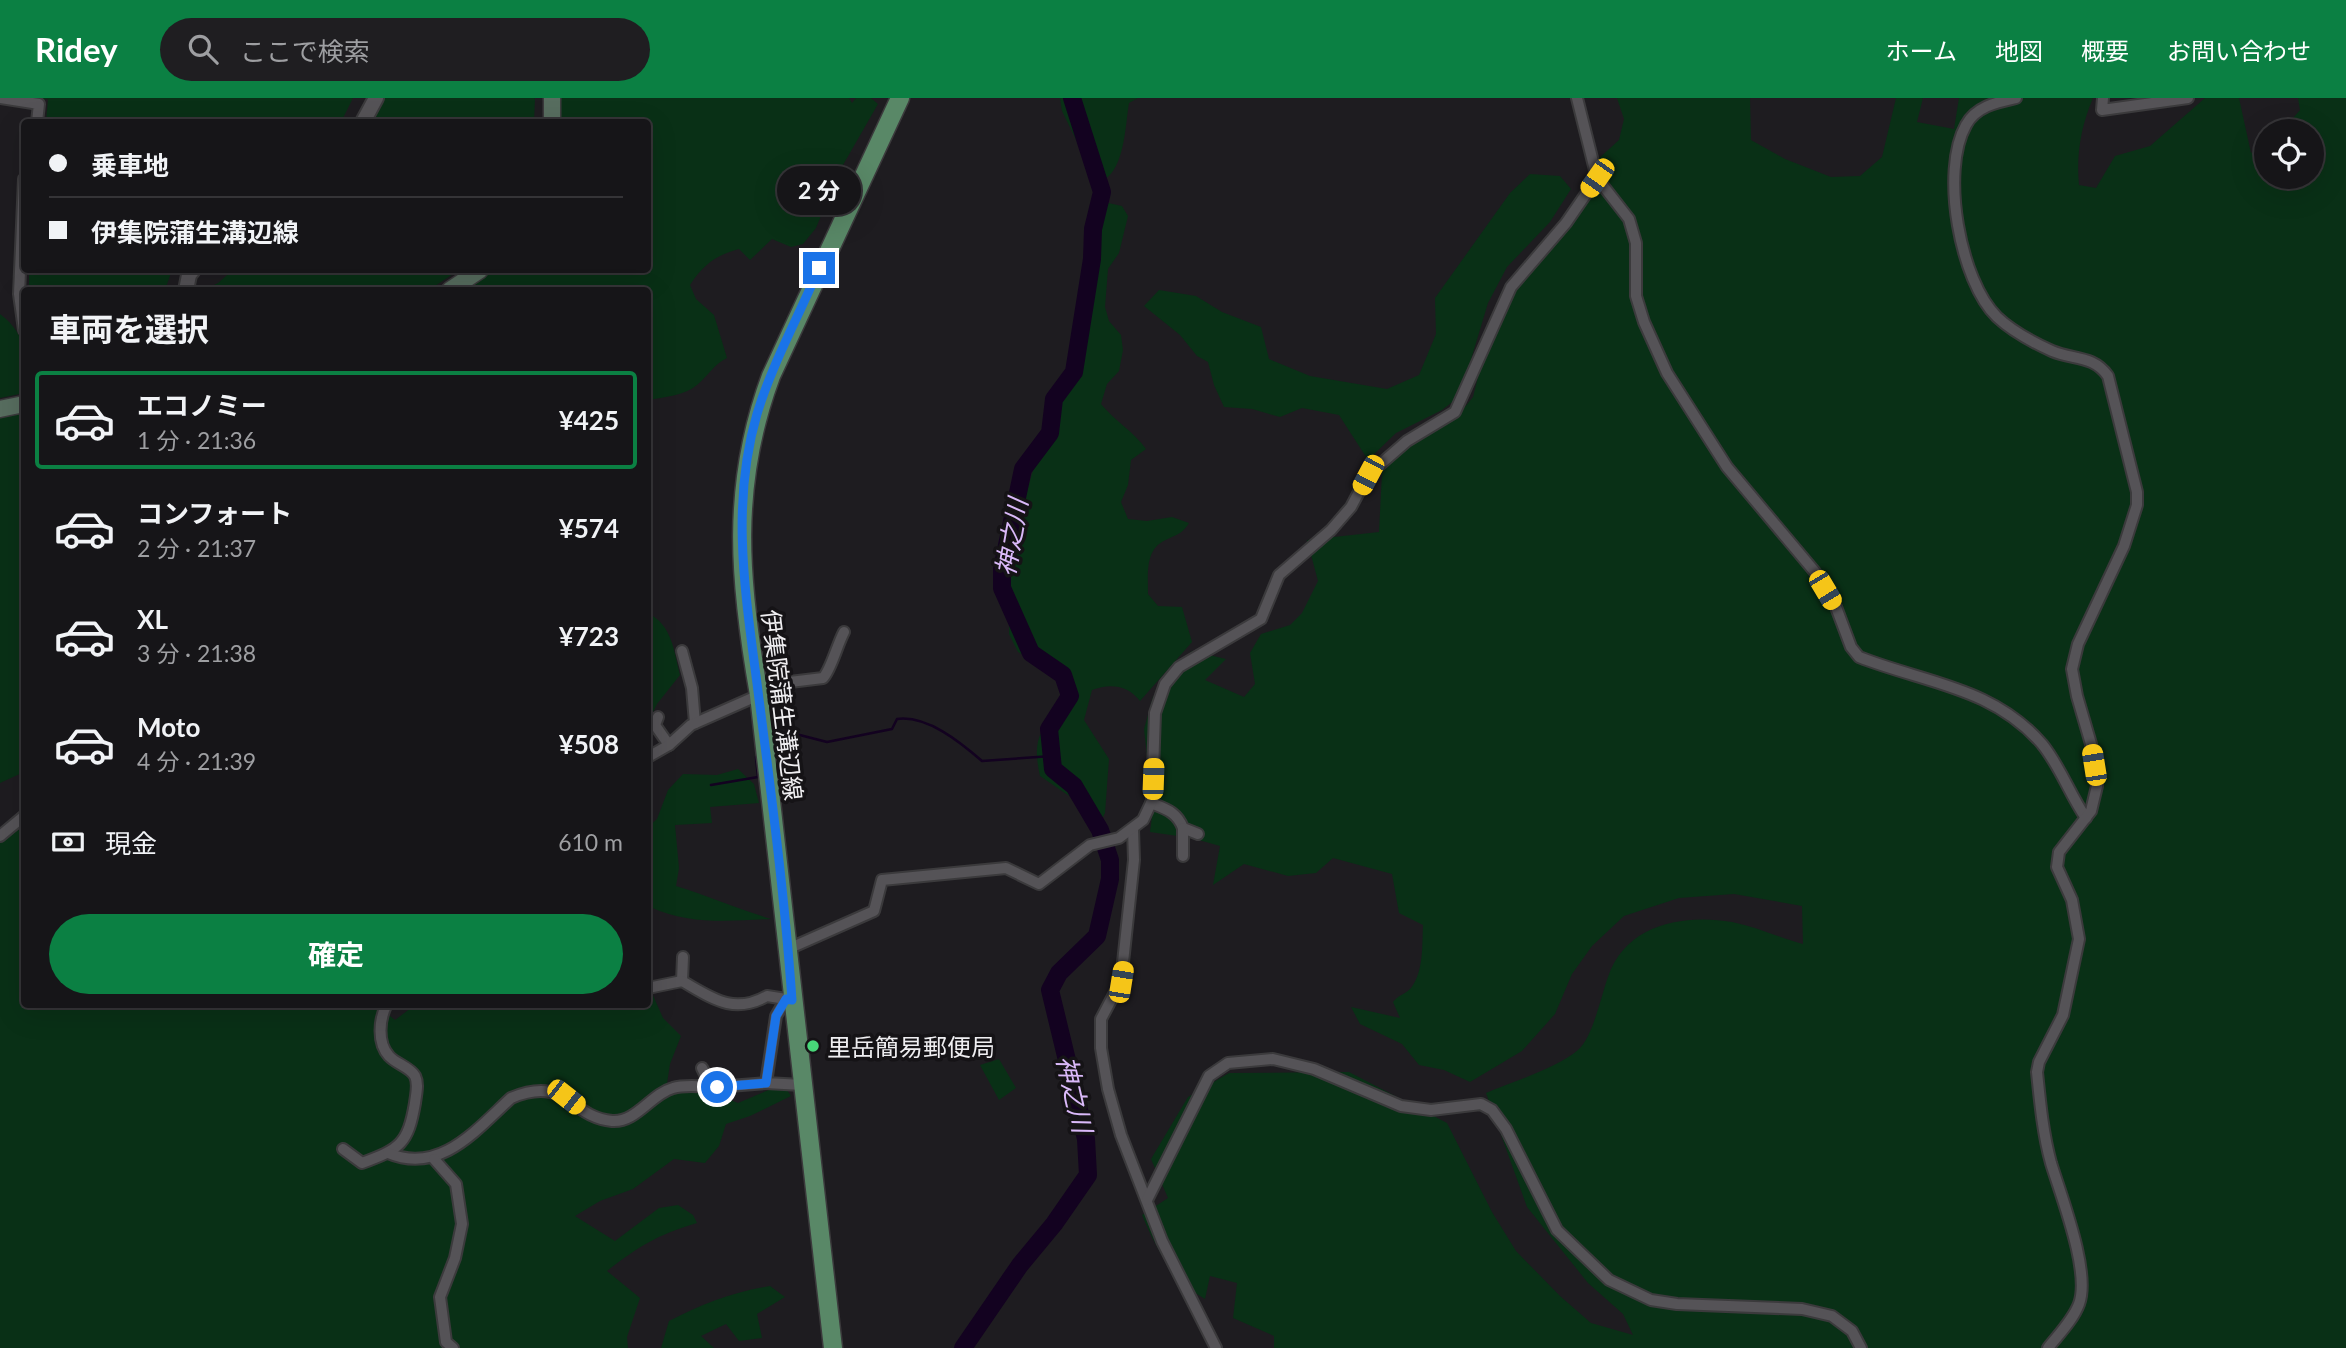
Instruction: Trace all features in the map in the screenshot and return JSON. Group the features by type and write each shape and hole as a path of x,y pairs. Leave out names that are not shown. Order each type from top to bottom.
{"main road":[{"path":"552,98 552,119"},
{"name":"伊集院蒲生溝辺線","path":"833,1348 802,1085 789,1000 789,949 743,575 741,515 757,415 819,268 900,98"},
{"path":"454,287 476,273"},
{"path":"0,409 21,405"}],"street":[{"path":"0,98 39,104 37,119"},
{"path":"365,119 376,98"},
{"path":"1577,98 1597,178 1629,219 1636,243 1636,296 1667,373 1727,467 1815,572 1836,607 1851,647 1859,657 1967,692 1993,703 2020,721 2044,747 2086,818"},
{"path":"2016,98 1997,102 1975,114 1966,124 1959,144 1954,194 1970,272 1994,314 2014,331 2053,352 2090,360 2100,365 2108,376 2137,492 2134,523 2078,644 2073,669 2077,696 2091,744 2097,786 2095,801 2086,818 2059,852 2057,867 2072,900 2078,939 2063,1015 2039,1062 2038,1072 2051,1160 2067,1213 2082,1289 2080,1303 2071,1319 2048,1348"},
{"path":"2103,98 2102,110 2188,98"},
{"path":"789,949 874,911 882,880 1006,868 1039,884 1090,845 1119,838 1143,820 1151,803 1155,713 1165,684 1179,667 1261,619 1279,575 1331,530 1351,507 1368,475 1407,441 1455,412 1511,287 1566,223 1597,178"},
{"path":"21,248 21,308"},
{"path":"651,755 669,746 695,723 758,690 823,678 828,673 834,651 844,632"},
{"path":"682,651 692,688 695,723"},
{"path":"658,717 655,725 669,746"},
{"path":"1151,803 1168,809 1179,818 1183,856"},
{"path":"0,836 21,818"},
{"path":"1182,828 1198,834"},
{"path":"1133,829 1134,860 1124,962 1121,982 1101,1019 1101,1048 1108,1089 1121,1135 1162,1241 1216,1348"},
{"path":"682,981 683,957"},
{"path":"651,987 682,981 717,1001 750,1005 766,996 789,1000 776,1016 766,1083"},
{"path":"343,1149 362,1163 401,1145 410,1129 418,1084 414,1073 388,1056 382,1044 380,1023 386,1008"},
{"path":"1147,1200 1209,1076 1228,1063 1273,1059 1314,1069 1401,1106 1432,1110 1481,1104 1492,1110 1527,1167 1557,1230 1609,1280 1630,1292 1651,1300 1677,1304 1802,1308 1832,1317 1852,1331 1861,1348"},
{"path":"702,1068 710,1084 717,1087"},
{"path":"388,1153 397,1157 434,1158 452,1150 510,1098 521,1094 555,1092 587,1113 610,1121 622,1121 656,1095 674,1087 766,1083 802,1085"},
{"path":"434,1158 456,1184 459,1194 462,1224 455,1258 440,1297 446,1342 453,1348"}],"green space":[{"path":"0,98 353,98 342,119 46,119 48,99 0,103"},
{"path":"382,98 535,98 534,119 372,119"},
{"path":"557,98 849,98 852,103 856,98 871,98 878,104 839,172 816,228 803,244 791,247 772,239 750,260 739,249 731,251 705,266 695,278 690,285 696,299 714,315 727,358 692,389 674,396 651,400 651,287 464,287 481,273 651,273 651,119 556,119"},
{"path":"1060,98 1138,98 1129,103 1125,137 1118,161 1113,171 1097,183 1062,111"},
{"path":"1617,98 1750,98 1751,140 1785,159 1831,177 1860,176 1882,157 1896,98 1923,98 1917,122 1954,129 1959,98 2093,98 2080,141 2078,174 2079,185 2096,188 2115,156 2150,146 2205,98 2239,98 2251,153 2254,151 2254,189 2324,189 2324,119 2292,119 2300,110 2298,98 2346,98 2346,1348 1274,1348 1274,1336 1233,1318 1237,1283 1210,1276 1205,1299 1175,1273 1153,1240 1142,1215 1168,1198 1151,1159 1188,1097 1229,1073 1349,1072 1447,1123 1492,1212 1516,1251 1591,1323 1633,1335 1623,1314 1588,1283 1527,1207 1486,1093 1547,1069 1578,1050 1588,1036 1616,959 1642,934 1676,922 1713,920 1741,924 1803,944 1802,906 1734,894 1679,898 1624,916 1592,946 1572,974 1555,1014 1522,1051 1470,1082 1444,1070 1419,1065 1402,1044 1360,1024 1351,1007 1400,1018 1393,1002 1411,988 1418,974 1422,957 1423,925 1399,913 1392,874 1333,858 1316,873 1288,876 1244,864 1213,885 1220,846 1192,838 1150,832 1153,809 1144,729 1153,697 1192,651 1226,659 1205,680 1244,697 1255,684 1250,653 1261,634 1290,625 1302,613 1318,581 1307,540 1379,532 1383,453 1422,427 1460,413 1473,397 1492,321 1536,251 1586,206 1596,161 1619,140 1624,119"},
{"path":"1530,174 1560,176 1571,189 1550,222 1507,267 1488,303 1460,396 1442,410 1396,433 1368,460 1339,415 1302,408 1280,417 1252,409 1224,407 1208,362 1197,356 1180,335 1144,306 1159,290 1196,296 1222,312 1261,327 1269,359 1310,376 1387,389 1419,375 1436,334 1435,298 1510,193"},
{"path":"1099,201 1122,206 1128,216 1119,253 1108,269 1105,307 1109,321 1121,335 1123,350 1119,371 1107,384 1101,404 1146,449 1131,460 1128,485 1121,502 1128,519 1147,521 1172,517 1189,523 1180,533 1157,546 1153,552 1149,565 1148,594 1158,606 1182,607 1192,642 1140,701 1130,692 1118,687 1092,690 1084,720 1109,759 1105,813 1097,830 1075,800 1040,776 1037,754 1039,736 1058,716 1067,700 1051,671 1018,652 1009,634 1010,582 1026,495 1033,470 1055,432 1096,259"},
{"path":"29,273 171,273 166,287 29,287"},
{"path":"230,273 454,273 434,287 210,287"},
{"path":"0,314 17,331 21,340 21,394 0,398"},
{"path":"21,408 21,773 0,783 0,412"},
{"path":"651,615 667,632 680,675 651,716"},
{"path":"738,769 754,784 759,803 710,807 712,823 675,825 679,868 676,886 771,919 694,919 651,907 651,824 657,819 668,790 683,774 717,775"},
{"path":"21,828 21,1008 380,1008 395,1020 411,1008 651,1008 651,991 663,1018 681,1036 670,1064 666,1090 702,1089 738,1103 783,1084 791,1096 750,1116 726,1124 719,1146 705,1163 674,1159 633,1189 600,1201 575,1216 615,1241 659,1208 678,1205 693,1215 697,1223 649,1242 607,1271 640,1298 627,1337 628,1348 0,1348 0,843"},
{"path":"999,1059 1016,1088 999,1100 980,1065"},
{"path":"770,1286 785,1297 757,1314 762,1338 739,1341 726,1324 701,1336 714,1348 661,1348 669,1321 718,1299"}],"waterway":[{"name":"神之川","path":"963,1348 1020,1265 1054,1224 1088,1175 1086,1139 1050,990 1059,973 1097,936 1110,879 1110,860 1100,830 1074,786 1053,769 1049,729 1070,696 1063,675 1031,653 1002,588 1002,569 1023,469 1050,433 1054,399 1074,372 1092,259 1093,229 1102,192 1072,98"},
{"path":"773,745 788,732 827,742 892,729 897,719 908,719 920,721 942,731 982,761 1052,756"},
{"path":"711,785 758,777 756,757"}],"place":[{"name":"里岳簡易郵便局","path":"813,1046"}],"route":[{"path":"717,1087 766,1083 776,1016 786,999 792,1000 789,949 759,695 749,637 741,515 757,415 771,376 819,268"}]}
